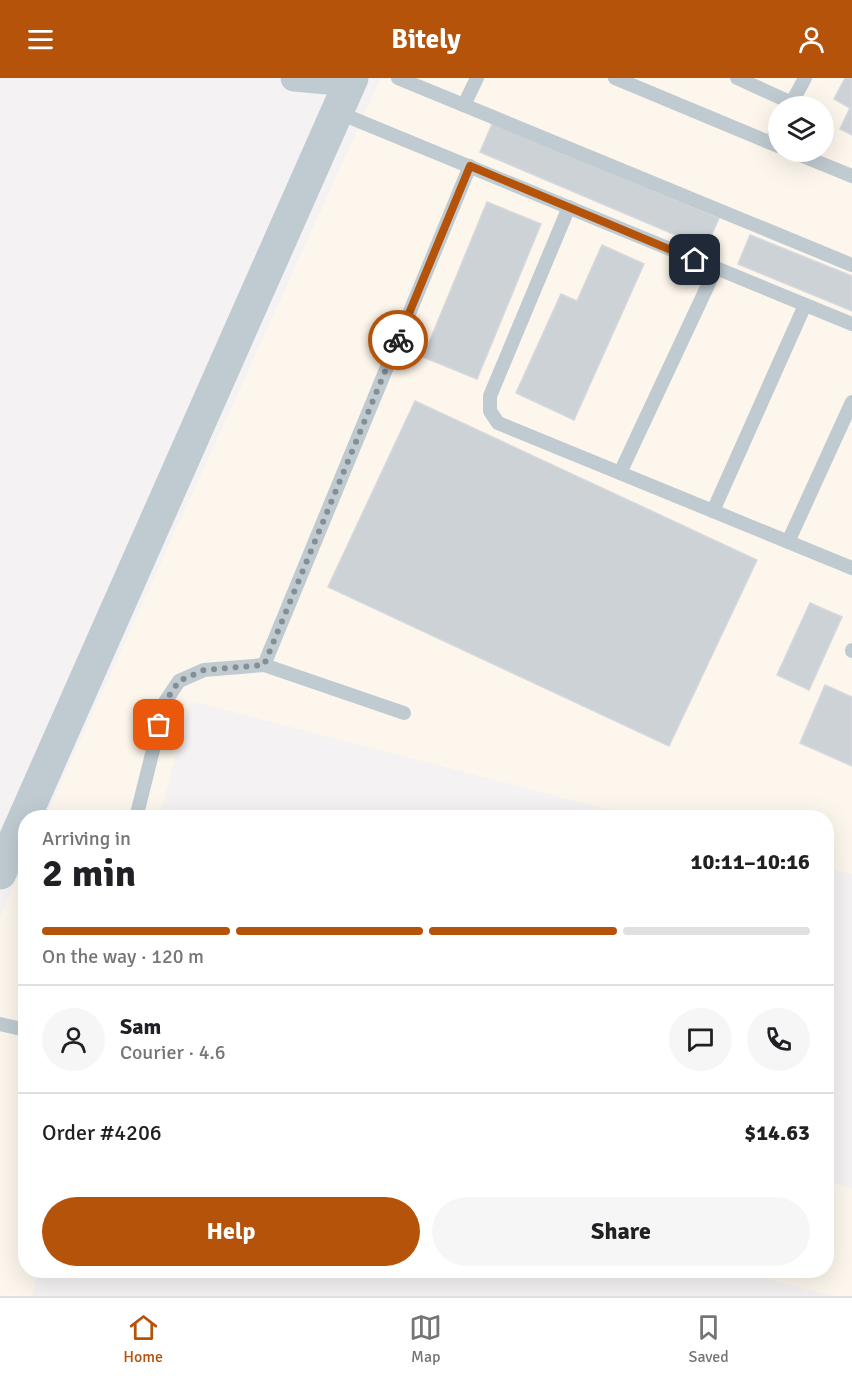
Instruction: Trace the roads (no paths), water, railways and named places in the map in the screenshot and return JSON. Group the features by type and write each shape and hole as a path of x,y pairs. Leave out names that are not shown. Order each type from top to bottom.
{"street":[{"path":"28,810 351,80 294,78"},
{"path":"0,873 18,832"}],"lane":[{"path":"398,78 852,265"},
{"path":"464,105 477,78"},
{"path":"615,78 768,141"},
{"path":"737,78 773,96"},
{"path":"796,96 805,78"},
{"path":"337,112 852,324"},
{"path":"818,162 852,176"},
{"path":"264,665 470,166"},
{"path":"569,207 490,396 490,411 498,423 852,568"},
{"path":"620,473 716,268"},
{"path":"713,511 805,305"},
{"path":"788,542 852,402"},
{"path":"138,810 165,702 179,681 204,670 264,665 404,713"},
{"path":"0,1024 18,1028"}]}
